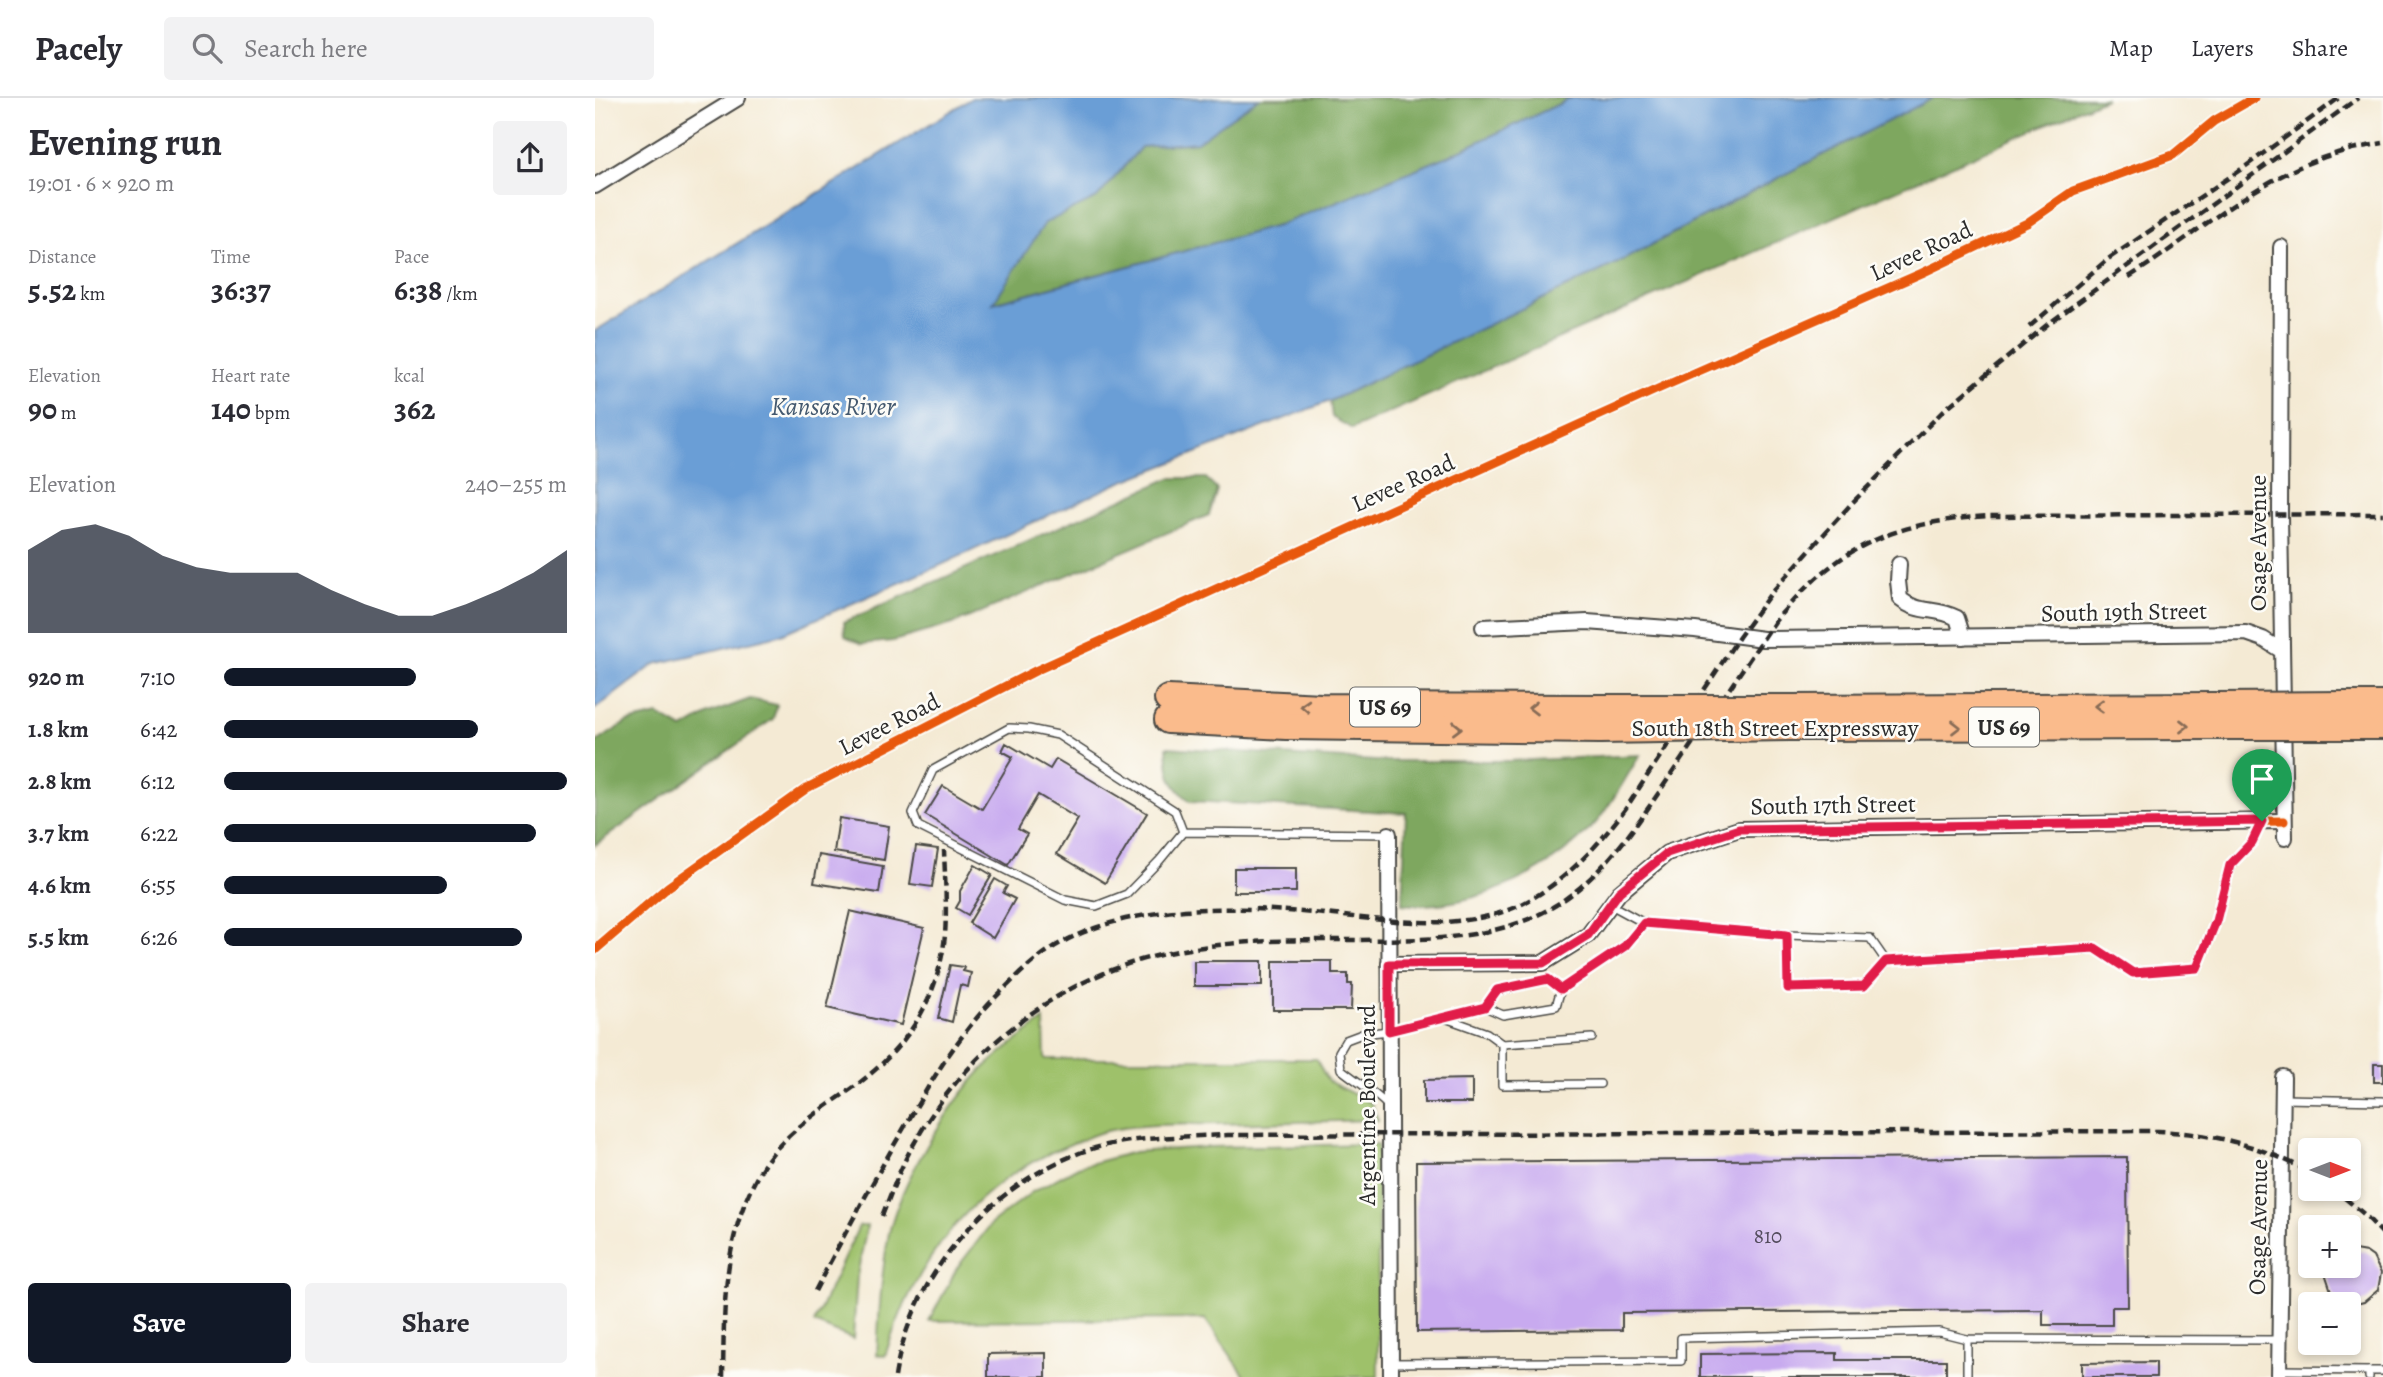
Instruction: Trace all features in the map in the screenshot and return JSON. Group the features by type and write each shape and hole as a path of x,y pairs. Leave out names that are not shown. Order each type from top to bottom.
{"highway":[{"name":"South 18th Street Expressway","path":"1168,710 1286,726 1601,719 2349,715 2383,705"},
{"name":"South 18th Street Expressway","path":"2349,715 2383,726"}],"street":[{"path":"595,186 738,98"},
{"name":"Osage Avenue","path":"2281,247 2284,838"},
{"path":"1899,564 1900,599 1912,608 1945,611 1957,618 1963,638"},
{"name":"South 19th Street","path":"1483,627 1587,622 1695,630 1763,639 2246,633 2263,639 2281,651"},
{"name":"South 17th Street","path":"1389,964 1543,963 1588,935 1619,892 1667,853 1739,829 2284,821"},
{"name":"Argentine Boulevard","path":"1389,834 1391,1370"},
{"name":"Osage Avenue","path":"2279,1374 2283,1077"}],"lane":[{"path":"1009,729 1029,729 1058,736 1175,811 1182,832 1160,860 1127,894 1096,906 1065,901 918,825 913,813 933,770 1009,729"},
{"path":"1787,935 1788,988 1864,986 1886,961 2095,948 2133,973 2197,968 2216,921 2230,865 2252,842 2262,821"},
{"path":"1182,832 1389,834"},
{"path":"1611,904 1644,923 1787,935 1870,938 1886,961"},
{"path":"1390,1108 1374,1092 1341,1069 1339,1052 1346,1040 1362,1034 1389,1031 1485,1007 1503,1015 1556,1006 1561,989 1625,946 1644,923"},
{"path":"1485,1007 1497,990 1548,979 1561,989"},
{"path":"1445,1017 1487,1033 1501,1044 1592,1038"},
{"path":"1501,1044 1502,1085 1600,1083"},
{"path":"2283,1099 2383,1101"},
{"path":"1391,1370 1681,1361 1681,1338 1939,1332 1967,1339 2279,1340"},
{"path":"1967,1339 1967,1377"},
{"path":"2279,1374 2369,1374 2383,1371"}],"green space":[{"path":"1259,98 1572,98 1448,156 1277,226 992,303 1045,222 1097,198 1141,147 1197,142"},
{"path":"1933,98 2106,98 1352,429 1332,417 1330,401 1619,262"},
{"path":"1170,478 1206,478 1217,490 1209,515 953,624 893,641 862,644 845,636 844,622"},
{"path":"750,699 777,705 773,719 595,845 595,743 627,722 658,715 683,729 709,714"},
{"path":"1167,747 1375,761 1509,761 1640,755 1598,820 1552,860 1505,886 1454,902 1428,905 1402,904 1406,813 1190,801 1171,778"},
{"path":"1044,1020 1045,1059 1316,1059 1328,1081 1371,1103 1378,1120 1133,1127 1097,1134 1036,1160 1005,1179 977,1202 953,1228 931,1256 913,1288 885,1356 877,1355 882,1279 889,1233 904,1190 928,1145 971,1083 985,1067"},
{"path":"1378,1144 1378,1377 1246,1377 1205,1319 929,1321 957,1268 991,1224 1032,1192 1078,1167 1134,1152 1207,1147"},
{"path":"859,1226 867,1226 857,1276 853,1339 814,1323"}],"water":[{"name":"Kansas River","path":"972,98 1259,98 1197,142 1141,147 1097,198 1045,223 993,303 1277,226 1448,156 1572,98 1933,98 1619,262 1330,401 1116,484 941,565 779,635 655,664 595,709 595,331"}],"building":[{"path":"1006,743 1050,769 1056,759 1147,813 1105,883 1057,854 1078,819 1038,795 1018,829 1027,834 1008,865 925,815 943,786 982,809 1013,757 1002,751"},
{"path":"839,818 889,826 884,860 834,852"},
{"path":"916,846 938,849 932,887 910,884"},
{"path":"819,855 883,866 879,893 814,883"},
{"path":"975,865 992,875 968,915 956,908 960,901 960,891"},
{"path":"1234,868 1296,868 1296,892 1234,892"},
{"path":"995,879 1007,886 1003,893 1015,899 993,938 969,923"},
{"path":"850,911 924,928 901,1025 827,1008"},
{"path":"1194,961 1262,961 1262,986 1194,986"},
{"path":"1273,961 1332,961 1332,974 1348,974 1348,984 1352,984 1351,1010 1273,1010"},
{"path":"950,965 964,967 963,971 971,973 968,987 960,985 952,1022 938,1018"},
{"path":"2374,1064 2383,1064 2383,1082 2374,1082"},
{"path":"1472,1079 1472,1103 1424,1103 1424,1080"},
{"path":"2127,1157 2128,1307 2112,1307 2112,1325 2043,1325 2043,1310 1622,1313 1622,1330 1417,1332 1416,1162"},
{"path":"2361,1251 2373,1257 2381,1273 2378,1290 2364,1302 2361,1303 2361,1292 2331,1292 2327,1278 2361,1278"},
{"path":"1046,1353 1046,1377 988,1377 988,1354"},
{"path":"1837,1353 1837,1360 1946,1360 1946,1377 1700,1377 1700,1354"},
{"path":"2156,1362 2156,1377 2082,1377 2082,1363"}],"railway":[{"path":"2029,327 2108,259 2246,166 2339,98"},
{"path":"815,1291 857,1211 949,1054 992,1001 1027,967 1059,944 1090,930 1123,920 1193,910 1265,910 1405,922 1453,921 1500,913 1522,904 1552,885 1592,849 1626,808 1771,593 1851,504 1944,410 2048,324 2358,98"},
{"path":"2129,277 2283,175 2341,152 2383,143"},
{"path":"882,1216 910,1151 935,1110 958,1080 1013,1027 1078,985 1112,970 1173,952 1223,944 1430,939 1483,933 1533,917 1556,905 1593,875 1625,839 1776,620 1822,573 1870,542 1925,524 1990,516 2383,514"},
{"path":"723,1377 728,1273 738,1223 746,1199 775,1150 810,1118 885,1061 901,1043 926,1005 935,983 945,935 944,850"},
{"path":"895,1377 904,1339 918,1303 960,1238 986,1211 1017,1186 1050,1166 1085,1151 1120,1142 1228,1135 2158,1131 2237,1142 2298,1166"},
{"path":"2348,1201 2383,1234"}],"cycle path":[{"name":"Levee Road","path":"595,950 668,887 807,788 1037,670 1660,388 1922,273 2027,223 2073,191 2173,155 2214,121 2254,98"},
{"path":"1389,964 1543,963 1588,935 1619,893 1667,853 1739,829 2284,821"}],"route":[{"path":"2262,821 2252,842 2230,865 2216,921 2197,968 2133,973 2095,948 1886,961 1864,986 1788,988 1787,935 1644,923 1625,946 1561,989 1548,979 1497,990 1485,1007 1389,1031 1389,964 1543,963 1588,935 1619,892 1667,853 1739,829 2262,821"}]}
